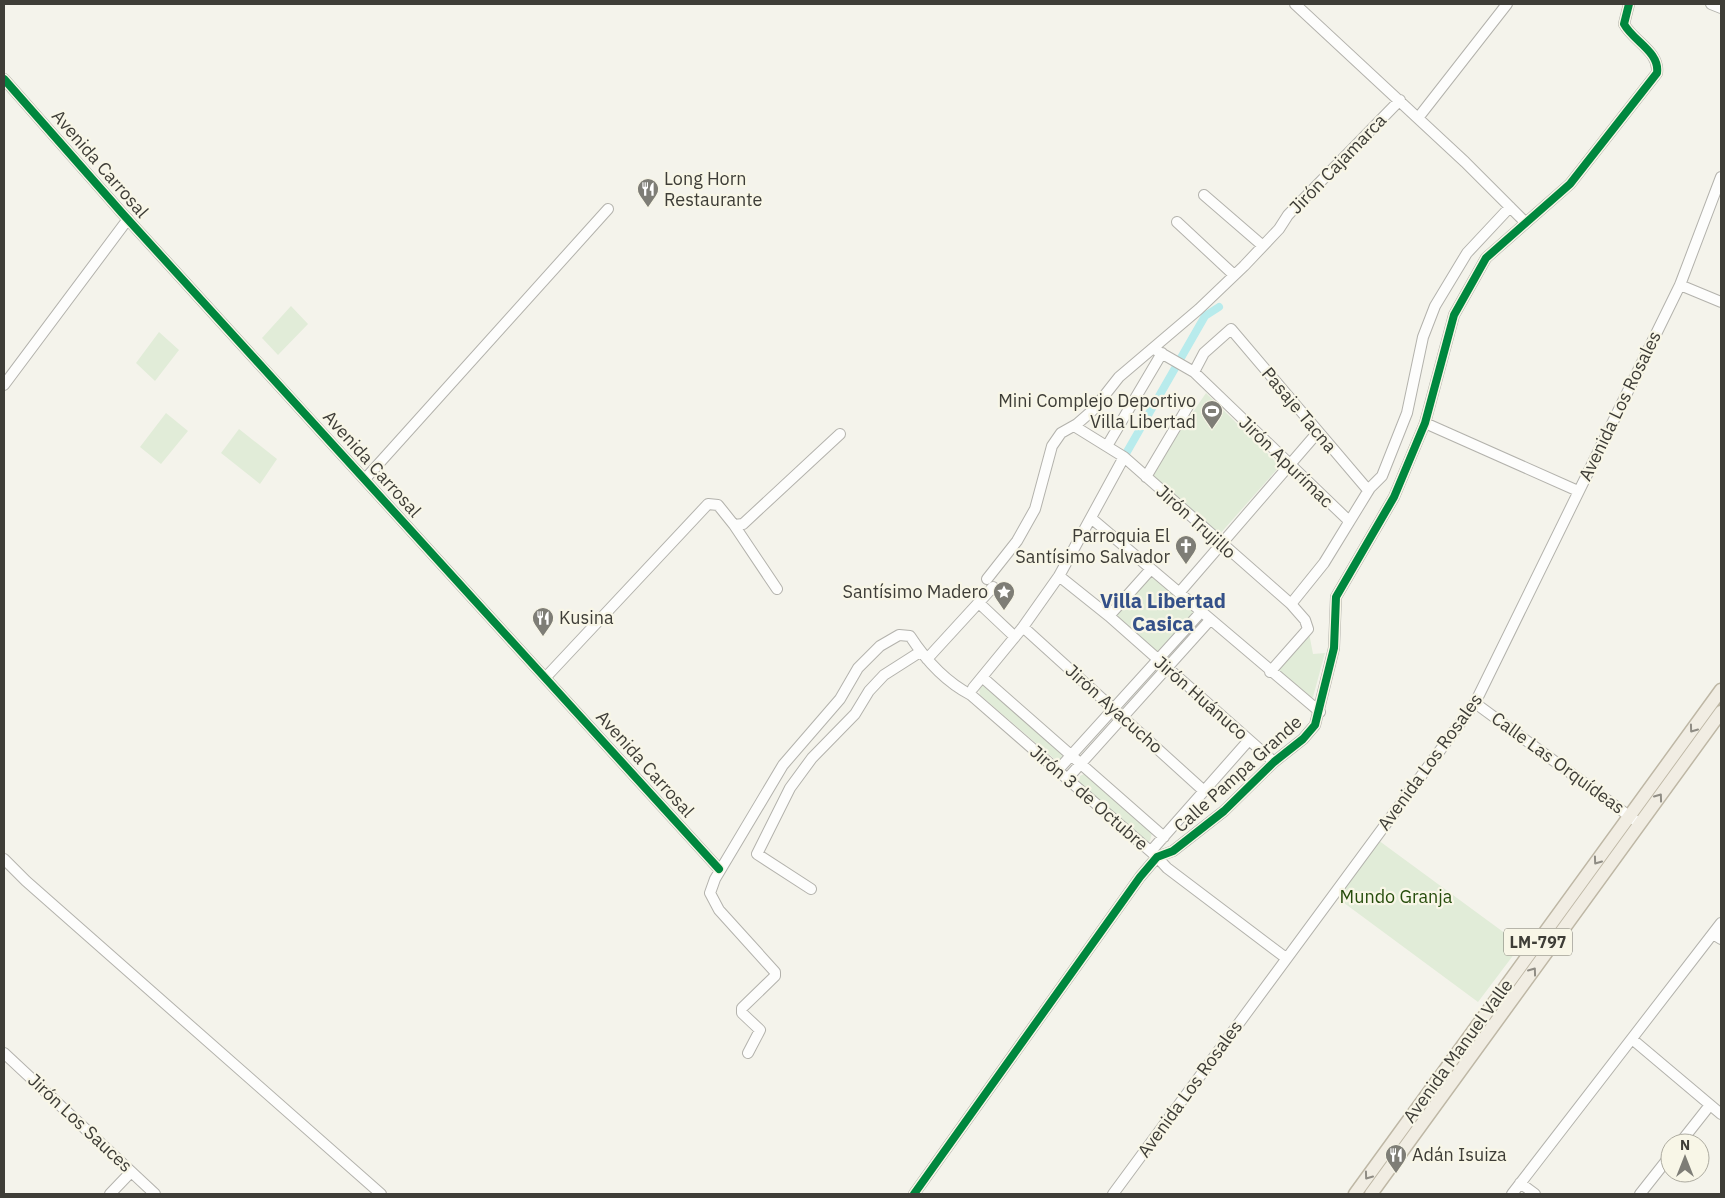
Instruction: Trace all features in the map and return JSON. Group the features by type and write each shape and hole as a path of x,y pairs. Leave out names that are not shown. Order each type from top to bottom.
{"main road":[{"name":"Avenida Manuel Valle","path":"1371,1194 1635,820 1721,690"},
{"name":"Avenida Manuel Valle","path":"1355,1194 1635,820 1721,712"}],"street":[{"path":"1295,4 1400,100 1525,222"},
{"path":"1418,118 1507,4"},
{"name":"Calle Pampa Grande","path":"1154,854 1174,851 1210,822 1274,762 1304,739 1315,725 1320,712 1334,648 1336,597 1394,497 1425,423 1454,315 1486,258 1570,184 1657,73 1658,65 1654,56 1628,33 1624,24 1629,4"},
{"path":"1711,4 1721,8"},
{"path":"4,95 7,82"},
{"name":"Avenida Carrosal","path":"7,82 128,219 719,869"},
{"name":"Jirón Cajamarca","path":"1158,351 1263,246 1279,229 1288,215 1400,100"},
{"name":"Avenida Los Rosales","path":"1113,1194 1476,703 1532,592 1578,491 1680,285 1721,177"},
{"path":"1204,195 1263,246"},
{"path":"1291,604 1324,563 1368,490 1382,476 1407,413 1423,337 1435,306 1467,253 1510,207"},
{"path":"365,479 608,209"},
{"path":"4,385 128,219"},
{"path":"1178,222 1234,275"},
{"path":"1680,285 1721,302"},
{"name":"Pasaje Tacna","path":"1194,372 1204,353 1231,329 1368,490"},
{"path":"811,889 758,854 790,788 812,758 855,714 869,691 884,675 924,656 979,603 1035,509 1052,446 1061,433 1074,426 1093,410 1119,377 1158,351"},
{"path":"1107,446 1158,351"},
{"name":"Jirón Apurímac","path":"1158,351 1194,372 1289,466 1349,521"},
{"path":"1146,477 1190,403"},
{"path":"1425,423 1578,491"},
{"name":"Jirón Trujillo","path":"1074,426 1124,457 1220,544 1291,604 1305,620 1308,629 1270,672"},
{"path":"1179,593 1318,432"},
{"path":"734,526 743,524 840,434"},
{"path":"973,688 1024,627 1060,576 1124,457"},
{"path":"546,677 708,504 718,505 776,589"},
{"path":"1091,518 1270,672 1320,712"},
{"path":"1109,616 1151,569"},
{"name":"Jirón Huánuco","path":"1060,576 1109,616 1274,762"},
{"path":"979,603 1015,637"},
{"path":"1058,771 1201,612"},
{"path":"1067,779 1210,620"},
{"name":"Jirón Ayacucho","path":"1024,627 1204,791"},
{"name":"Jirón 3 de Octubre","path":"719,869 762,804 783,765 840,699 858,668 880,646 899,635 910,636 924,656 957,688 971,695 1154,854 1167,868 1286,958"},
{"name":"Jirón 3 de Octubre","path":"982,677 1079,765 1164,837"},
{"name":"Calle Las Orquídeas","path":"1476,703 1635,820"},
{"path":"914,1194 961,1126 1039,1022 1164,837 1249,740"},
{"path":"4,859 26,882 381,1194"},
{"path":"719,869 712,886 712,898 719,910 775,972 775,976 742,1008 742,1013 760,1030 748,1053"},
{"path":"1512,1194 1632,1039 1717,937 1721,923"},
{"path":"1632,1039 1721,1114"},
{"name":"Jirón Los Sauces","path":"4,1053 155,1194"},
{"path":"1688,1133 1710,1105"},
{"path":"1640,1194 1660,1169"},
{"path":"110,1194 131,1172"},
{"path":"1520,1183 1535,1194"}],"green space":[{"path":"291,306 308,324 278,355 262,338"},
{"path":"159,332 179,350 155,381 136,363"},
{"name":"Mini Complejo Deportivo Villa Libertad","path":"1206,393 1280,466 1219,535 1151,474"},
{"path":"166,413 188,431 161,464 140,447"},
{"path":"239,429 277,459 260,484 221,453"},
{"path":"1150,574 1194,612 1157,654 1114,616"},
{"path":"1309,633 1313,654 1325,653 1313,697 1310,699 1278,673 1277,668"},
{"path":"984,685 1061,753 1063,758 1059,763 980,695 979,688"},
{"path":"1084,774 1152,833 1150,841 1148,842 1079,783 1080,776"},
{"name":"Mundo Granja","path":"1378,840 1521,945 1478,1002 1336,897"}],"waterway":[{"path":"1124,457 1205,316 1219,307"}],"cycle path":[{"path":"914,1194 1140,877 1157,857 1173,851 1224,811 1274,762 1303,739 1315,725 1334,648 1336,597 1394,497 1425,423 1454,315 1486,258 1570,184 1657,73 1657,66 1650,53 1624,24 1629,4"},
{"path":"4,79 122,213 719,869"}],"place":[{"name":"Long Horn Restaurante","path":"648,208"},
{"name":"Mini Complejo Deportivo Villa Libertad","path":"1212,430"},
{"name":"Parroquia El Santísimo Salvador","path":"1186,565"},
{"name":"Santísimo Madero","path":"1004,611"},
{"name":"Kusina","path":"543,637"},
{"name":"Adán Isuiza","path":"1396,1174"}],"district":[{"name":"Villa Libertad Casica","path":"1163,612"}]}
